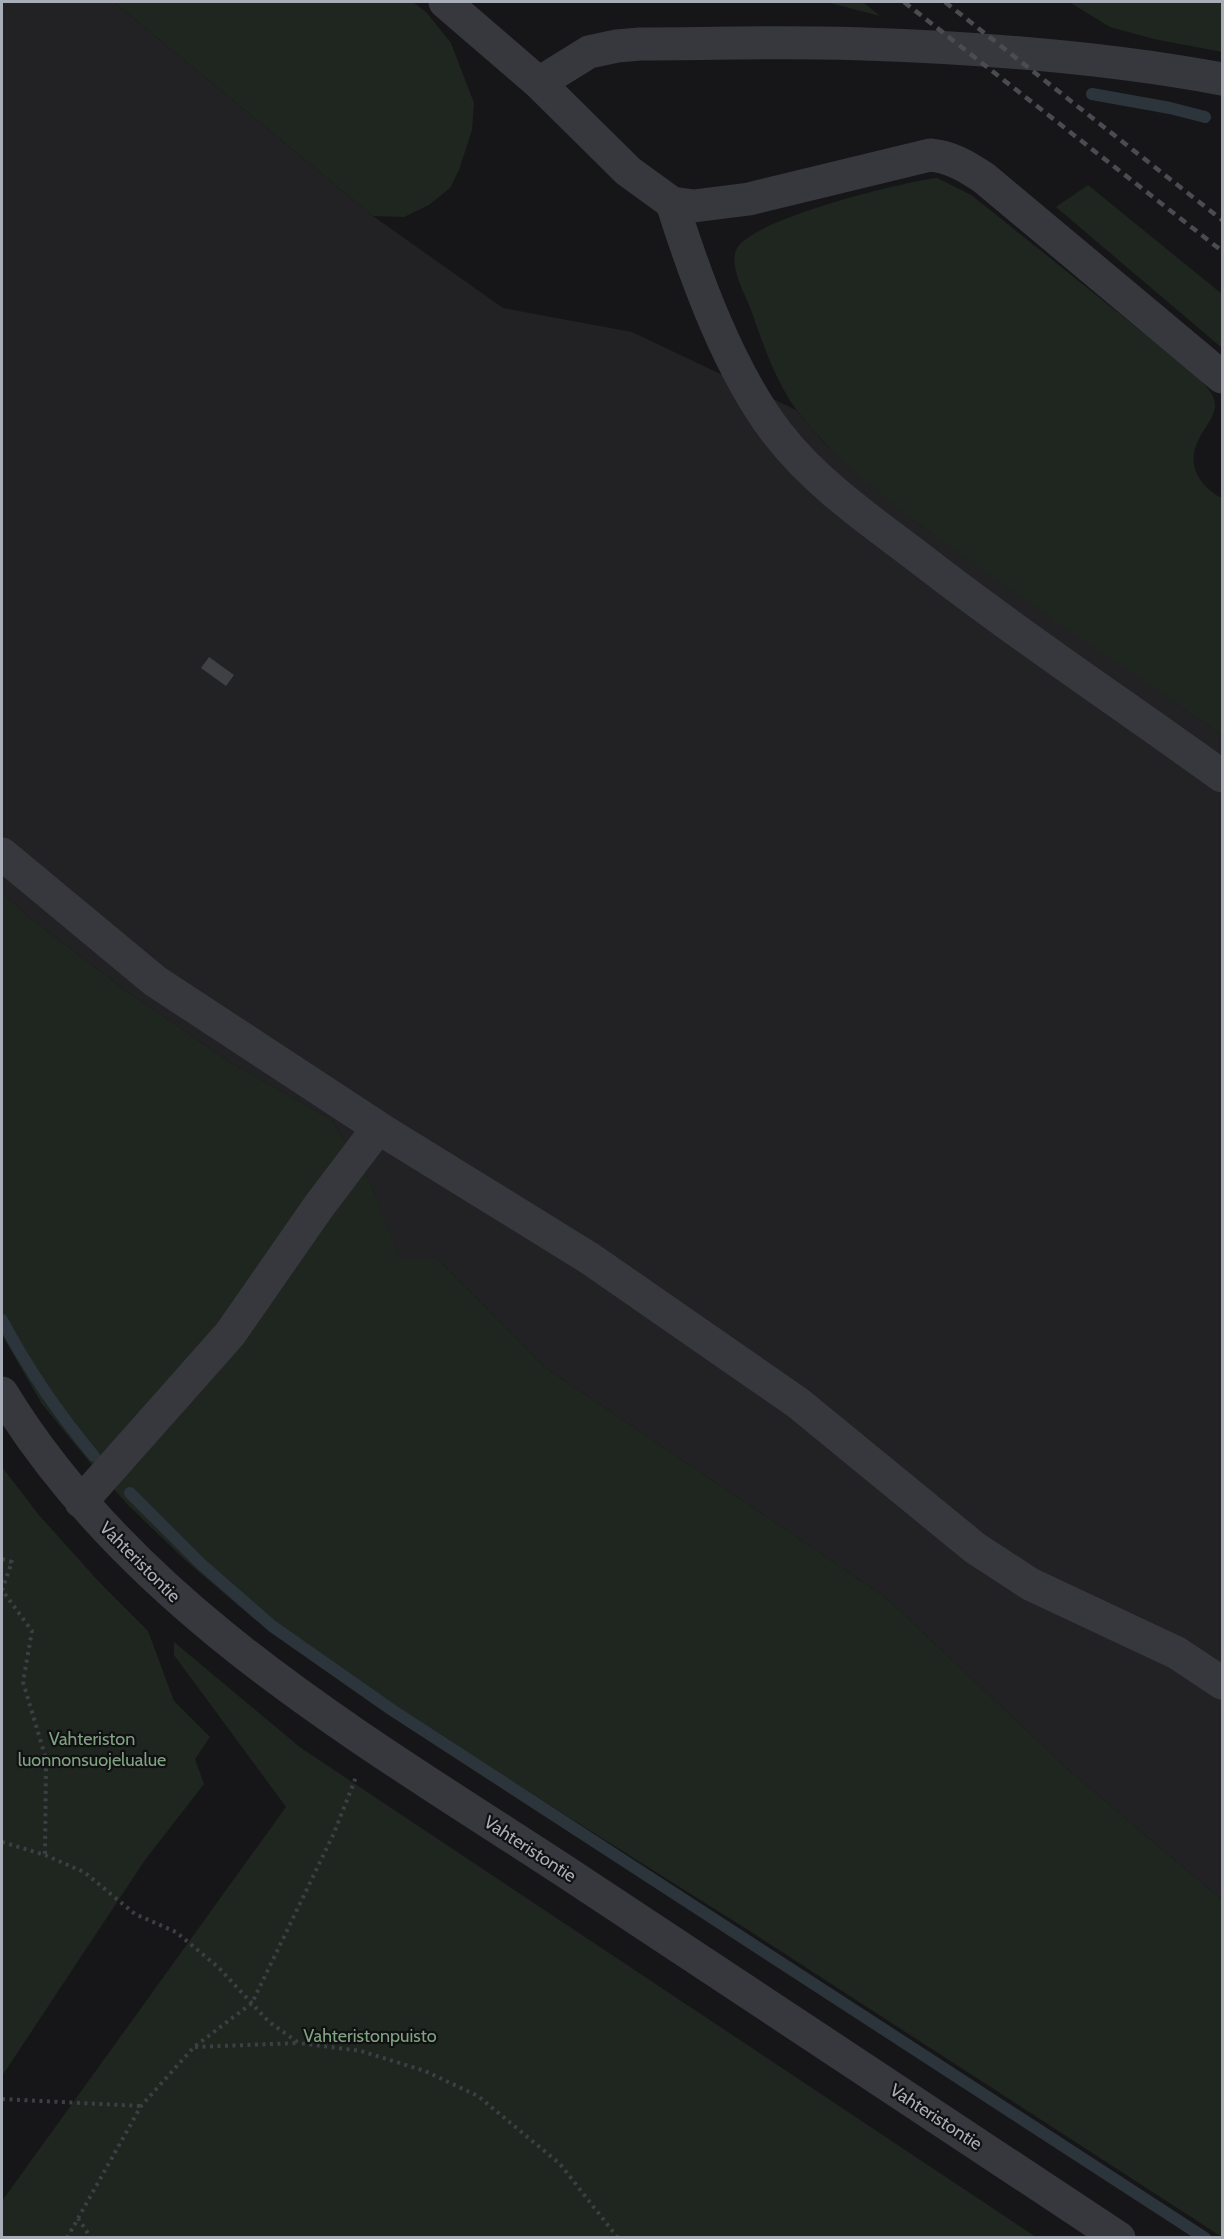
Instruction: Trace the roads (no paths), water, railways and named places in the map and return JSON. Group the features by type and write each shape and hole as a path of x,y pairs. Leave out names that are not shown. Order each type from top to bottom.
{"street":[{"path":"445,2 539,83 628,171 672,203 694,206 749,199 905,160 930,155 945,157 964,165 984,178 1222,378"},
{"path":"539,83 589,52 617,46 652,44 862,44 984,49 1125,63 1222,79"},
{"path":"672,203 689,257 733,361 762,412 796,456 830,488 976,602 1222,776"},
{"path":"2,854 155,981 378,1128 590,1258 798,1403 975,1548 1021,1578 1177,1653 1222,1683"},
{"path":"81,1502 230,1334 319,1206 378,1128"},
{"name":"Vahteristontie","path":"2,1393 16,1416 81,1502 142,1566 197,1616 253,1661 370,1743 1119,2238"}],"waterway":[{"path":"1092,94 1170,108 1205,117"},
{"path":"2,1320 44,1390 94,1456"},
{"path":"130,1493 201,1564 272,1626 392,1710 1205,2238"}],"railway":[{"path":"904,2 1222,251"},
{"path":"945,2 1222,220"}],"park label":[{"name":"Vahteriston luonnonsuojelualue","path":"92,1749"},
{"name":"Vahteristonpuisto","path":"370,2036"}]}
